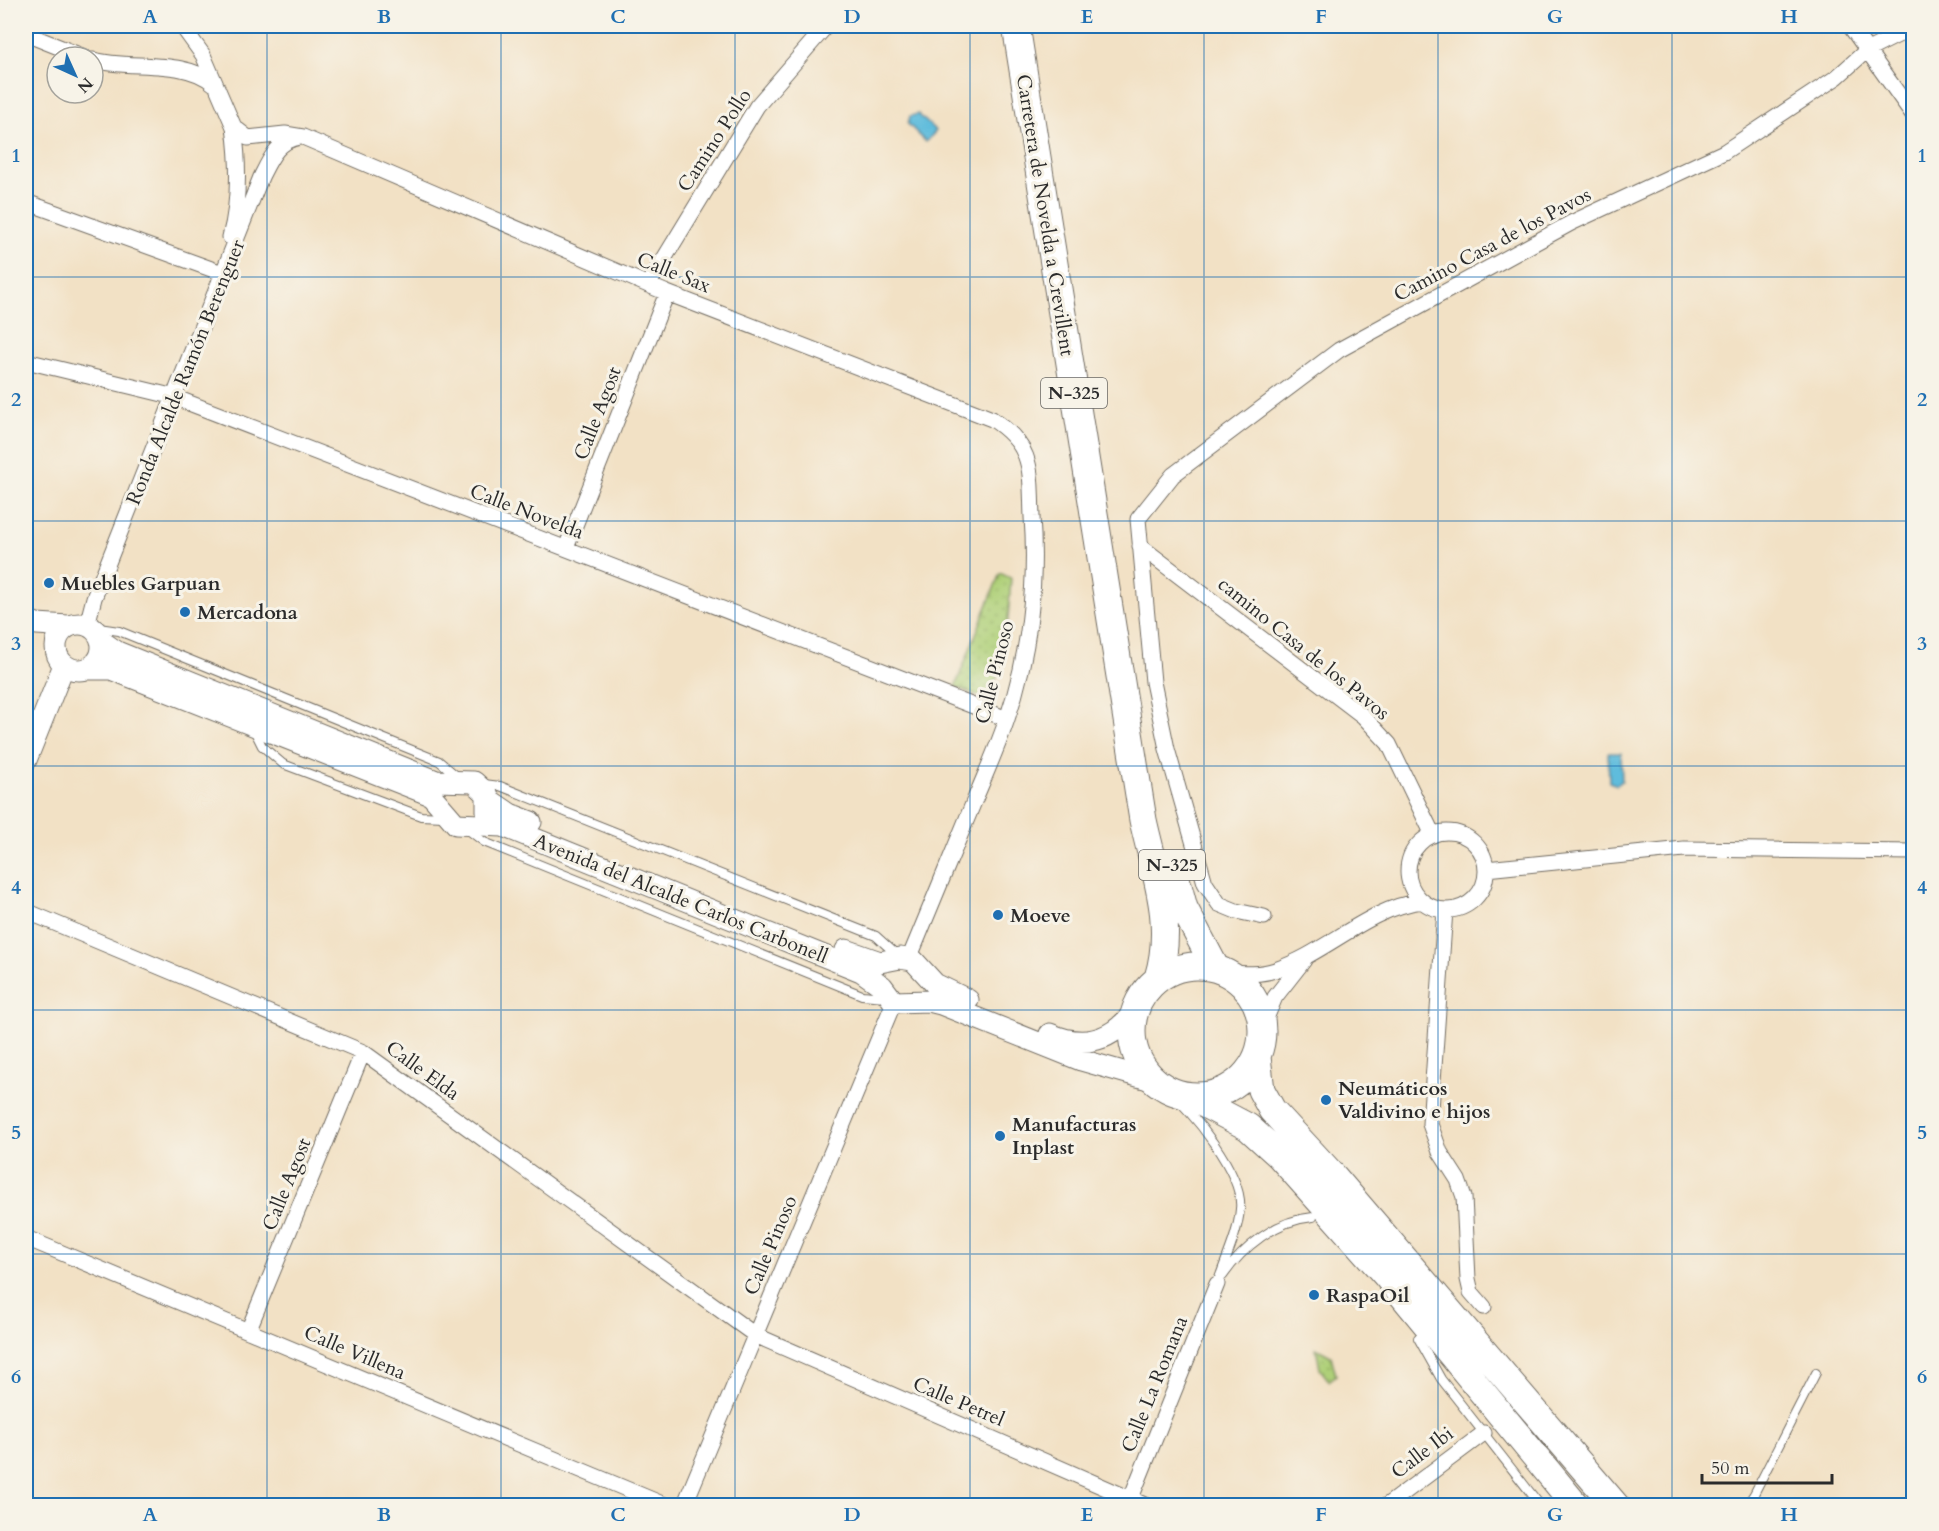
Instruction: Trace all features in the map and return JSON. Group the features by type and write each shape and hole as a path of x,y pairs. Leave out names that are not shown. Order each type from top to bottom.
{"highway":[{"name":"Carretera de Novelda a Crevillent","path":"1016,26 1135,760"},
{"name":"N-325","path":"1135,760 1154,810 1184,908 1222,970 1246,987 1256,1002 1264,1023"},
{"name":"N-325","path":"1135,760 1143,820 1164,905 1167,937 1158,978"},
{"name":"N-325","path":"1160,1085 1142,1067 1134,1049 1131,1029 1135,1010 1144,992 1158,978 1185,967 1222,970"},
{"path":"1264,1023 1257,1057 1261,1090 1272,1110 1435,1292 1616,1506"},
{"path":"1191,1097 1223,1090 1236,1083 1257,1057"},
{"path":"1160,1085 1191,1097 1248,1127 1280,1156 1386,1275 1576,1506"}],"main road":[{"name":"Avenida del Alcalde Carlos Carbonell","path":"26,620 37,624 84,629 117,652 436,781 472,787 510,814 868,959 902,959"},
{"path":"26,632 60,658 78,670 88,669 100,656 84,629 58,637 60,658 26,760"},
{"name":"Avenida del Alcalde Carlos Carbonell","path":"88,669 111,669 431,795 458,819 503,826 861,971 895,997 941,1004 1082,1060 1160,1085"},
{"path":"472,787 486,814 458,819 447,792 472,787"},
{"path":"925,975 924,989 895,997 883,971 902,959 918,963 925,975 945,991 1074,1042 1091,1042 1110,1035 1120,1029 1135,1010"}],"street":[{"name":"Ronda Alcalde Ramón Berenguer","path":"182,26 210,70 234,127 238,157 237,204 221,272"},
{"name":"Camino Pollo","path":"648,285 758,106 826,26"},
{"path":"1850,26 1914,116"},
{"name":"Camino Casa de los Pavos","path":"1264,916 1236,911 1219,904 1205,883 1167,749 1153,682 1137,519 1173,475 1339,350 1571,223 1724,152 1838,77 1866,51 1914,27"},
{"path":"26,34 54,45"},
{"path":"105,62 184,69 206,76 217,87"},
{"name":"Calle Sax","path":"234,127 248,138 285,134 303,137 667,293 992,419 1012,432 1025,450"},
{"name":"Ronda Alcalde Ramón Berenguer","path":"84,629 171,396 269,160 277,148 290,139 303,137"},
{"path":"26,202 221,272"},
{"name":"Calle Agost","path":"566,548 667,293"},
{"name":"Calle Novelda","path":"26,361 171,396 1007,719"},
{"name":"Calle Pinoso","path":"902,959 1007,719 1029,619 1034,574 1030,476 1025,450"},
{"name":"camino Casa de los Pavos","path":"1140,546 1363,716 1389,744 1433,835"},
{"path":"1222,970 1254,974 1276,970 1313,952 1379,914 1403,904 1422,902 1445,910 1458,909 1470,903 1484,882 1486,869 1482,855 1474,843 1462,835 1448,832 1433,835 1421,842 1412,852 1408,866 1408,879 1411,888 1422,902"},
{"path":"1486,869 1684,849 1914,852"},
{"path":"1379,914 1408,879"},
{"path":"1445,910 1430,1124 1440,1152 1458,1180 1464,1197 1468,1279 1471,1293 1484,1307"},
{"name":"Calle Elda","path":"26,911 363,1052 755,1335"},
{"path":"1264,1023 1275,997 1295,970 1313,952"},
{"name":"Calle Pinoso","path":"684,1506 895,997"},
{"name":"Calle Agost","path":"248,1331 363,1052"},
{"name":"Calle Villena","path":"26,1238 667,1506"},
{"name":"Calle La Romana","path":"1131,1498 1217,1284"},
{"name":"Calle Petrel","path":"755,1335 1147,1506"},
{"name":"Calle Ibi","path":"1386,1506 1484,1433"}],"lane":[{"path":"1160,1085 1188,1109 1227,1167 1238,1189 1241,1207 1217,1284"},
{"path":"1217,1284 1238,1254 1251,1244 1286,1224 1313,1217"},
{"path":"1418,1338 1441,1379 1541,1506"},
{"path":"1746,1506 1816,1373"}],"green space":[{"path":"1000,573 1011,578 1006,641 993,687 985,698 955,687"},
{"path":"1316,1348 1331,1356 1336,1375 1329,1381 1320,1369"}],"water":[{"path":"918,114 936,131 926,142 908,124 910,116"},
{"path":"1608,753 1621,753 1622,781 1617,785 1609,782"}],"place":[{"name":"Muebles Garpuan","path":"49,583"},
{"name":"Mercadona","path":"185,612"},
{"name":"Moeve","path":"998,915"},
{"name":"Neumáticos Valdivino e hijos","path":"1326,1100"},
{"name":"Manufacturas Inplast","path":"1000,1136"},
{"name":"RaspaOil","path":"1314,1295"}]}
